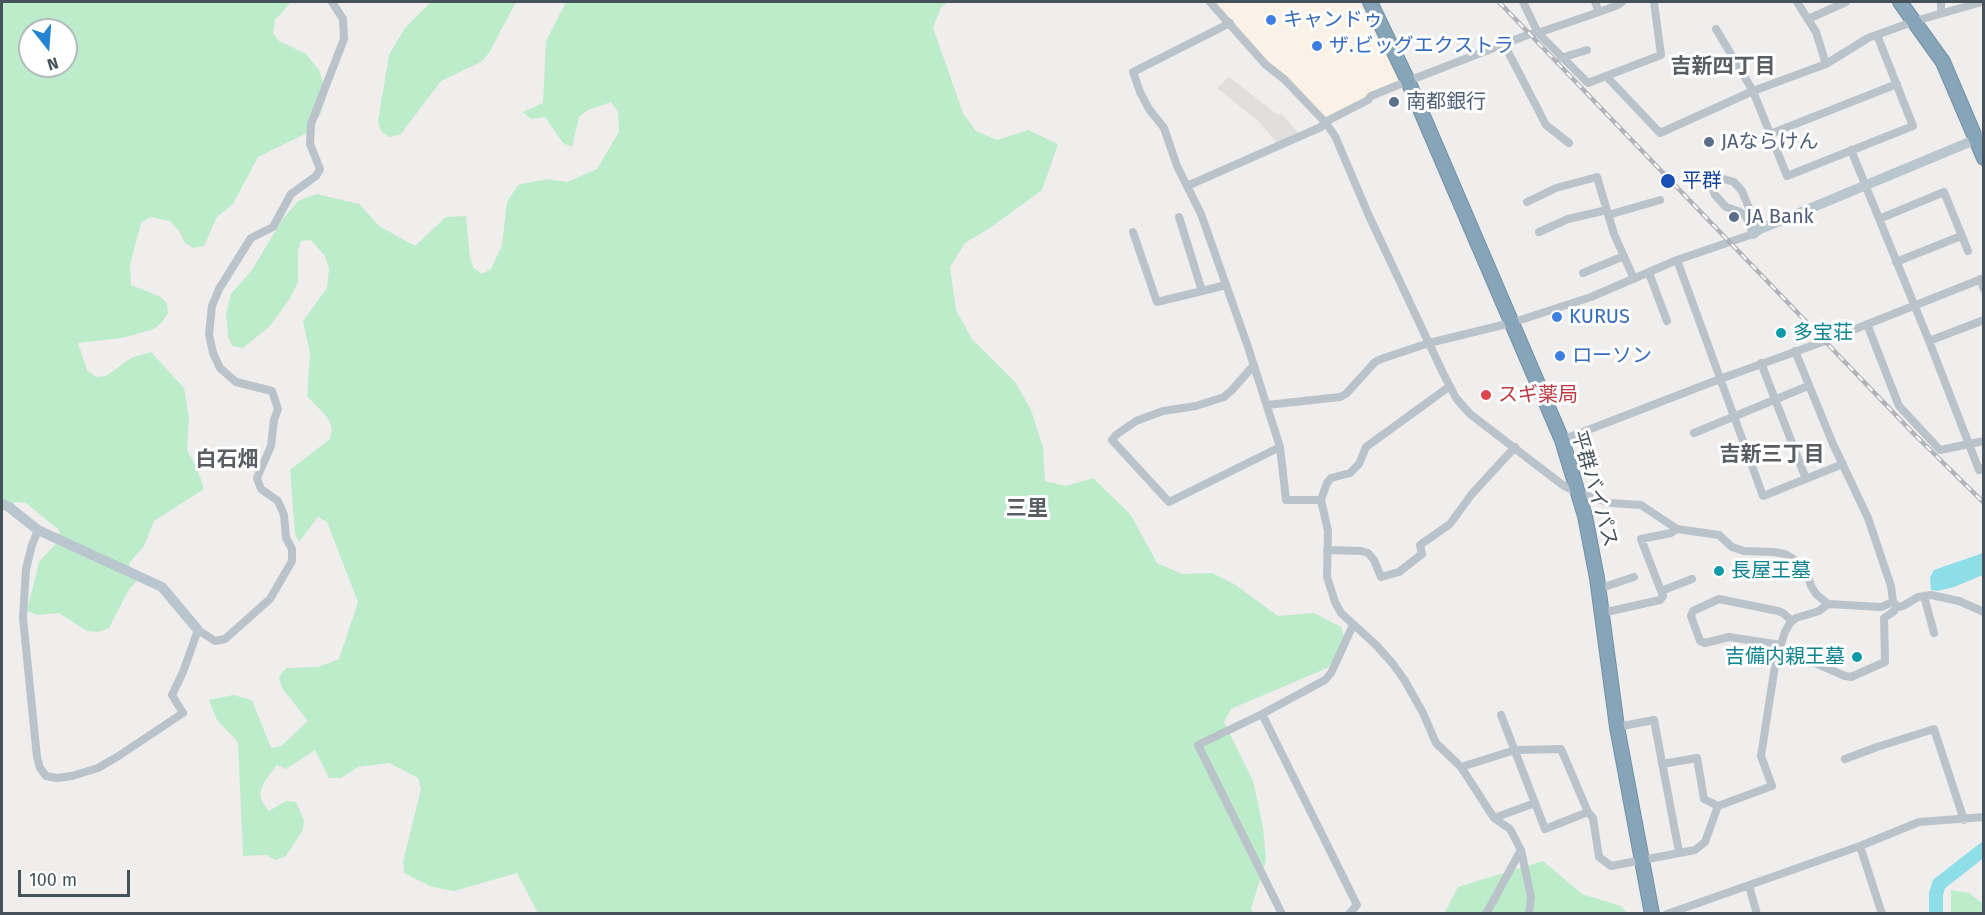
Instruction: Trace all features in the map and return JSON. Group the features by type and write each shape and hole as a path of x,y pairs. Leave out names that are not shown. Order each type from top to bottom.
{"highway":[{"name":"平群バイパス","path":"1371,2 1408,81 1562,440 1585,516 1602,613 1617,727 1652,914"},
{"path":"1900,2 1943,62 1980,138 1983,158"}],"street":[{"path":"2,504 38,530 162,587 198,630 215,641 225,639 270,599 292,561 292,549 286,538 284,515 278,501 261,489 257,478 271,446 274,420 278,409 272,391 236,382 220,368 213,353 209,334 212,306 219,289 251,238 273,227 291,194 316,176 320,169 309,144 311,124 344,39 343,19 332,2"},
{"path":"1210,2 1266,65 1284,79 1325,122 1335,136 1369,216 1429,343 1456,398 1470,414 1564,486 1578,493 1611,504 1641,505 1677,529 1719,536 1732,547 1744,551 1785,554 1805,566 1811,586 1816,594 1828,604"},
{"path":"1523,2 1538,33 1588,84 1661,56 1654,2"},
{"path":"1595,2 1599,12"},
{"path":"1187,186 1321,127 1325,122 1368,100 1371,96 1530,34 1599,12 1622,2"},
{"path":"1797,2 1816,32 1826,64"},
{"path":"1808,19 1846,2"},
{"path":"1941,2 1941,13"},
{"path":"1607,77 1660,133 1753,91 1826,64 1868,38 1915,21 1982,2"},
{"path":"1230,23 1133,72 1149,109 1164,128 1177,166 1201,214 1280,447 1286,500 1321,500"},
{"path":"1716,29 1753,91 1787,176 1913,126 1877,35"},
{"path":"1504,44 1546,125 1569,143"},
{"path":"1561,58 1587,50"},
{"path":"1770,134 1897,84"},
{"path":"1267,405 1340,397 1346,394 1375,362 1429,343 1510,323 1591,297 1677,260 1755,232 1980,138"},
{"path":"1851,150 1979,471 1983,468"},
{"path":"1527,202 1556,188 1597,177 1614,234 1634,279"},
{"path":"1730,179 1742,191 1755,232 1746,216 1726,207 1714,195 1714,185 1719,181 1730,179"},
{"path":"1879,219 1944,192 1968,252"},
{"path":"1539,232 1568,219 1660,200"},
{"path":"1179,217 1202,291"},
{"path":"1133,232 1157,302 1226,285"},
{"path":"1896,262 1961,236"},
{"path":"1583,273 1624,256"},
{"path":"1677,260 1763,496 1843,464"},
{"path":"1649,273 1667,321"},
{"path":"1562,440 1982,278 1983,289"},
{"path":"1929,341 1983,320"},
{"path":"1867,324 1899,406 1940,450 1983,441"},
{"path":"1776,659 1815,663 1851,677 1885,662 1884,618 1893,612 1895,604 1872,529 1808,386 1795,351"},
{"path":"1761,363 1806,479"},
{"path":"1254,365 1224,397 1196,406 1163,411 1136,421 1112,440 1169,502 1280,447"},
{"path":"1450,386 1366,447 1359,464 1350,473 1331,478 1327,483 1321,500 1328,531 1327,577 1341,613 1393,664 1423,713 1436,743 1461,767 1494,818 1510,829 1521,850 1531,897 1529,914"},
{"path":"1694,433 1808,386"},
{"path":"1327,550 1368,553 1374,560 1381,577 1399,572 1422,554 1420,544 1450,524 1471,495 1515,447"},
{"path":"1602,613 1660,600 1663,596 1641,539 1671,533 1677,529"},
{"path":"38,530 26,569 23,618 37,757 40,768 46,776 57,778 72,776 98,768 183,713 172,695 198,630"},
{"path":"1598,589 1634,577"},
{"path":"1661,591 1692,579"},
{"path":"1662,764 1697,758 1704,799 1718,806 1772,786 1761,756 1776,659 1785,632 1796,618 1819,610 1828,604 1881,606 1931,595 1959,601 1983,612"},
{"path":"1924,596 1934,633"},
{"path":"1781,645 1729,637 1705,643 1700,641 1691,616 1693,611 1719,599 1778,611 1792,621"},
{"path":"1282,914 1198,745 1325,680 1331,673 1353,625"},
{"path":"1262,714 1357,905 1349,914"},
{"path":"1501,715 1545,829 1588,812"},
{"path":"1617,727 1654,720 1679,852"},
{"path":"1845,759 1934,729 1964,820"},
{"path":"1461,767 1515,750 1561,749 1588,812 1593,818 1599,857 1611,866 1695,850 1705,842 1718,806"},
{"path":"1494,818 1535,803"},
{"path":"1667,914 1860,846 1919,822 1983,817"},
{"path":"1860,846 1882,914"},
{"path":"1486,914 1521,850"},
{"path":"1749,886 1757,914"}],"shaded area":[{"name":"ザ.ビッグエクストラ","path":"1215,2 1359,2 1372,31 1400,80 1367,95 1367,99 1327,118 1267,62"},
{"path":"1229,77 1278,115 1281,113 1299,134 1278,144 1258,121 1217,88"}],"green space":[{"path":"2,2 291,2 275,20 273,33 279,41 306,54 319,70 327,95 320,115 307,133 258,157 233,204 217,217 204,246 193,248 184,242 180,232 170,221 150,217 141,223 130,265 131,285 159,296 167,303 168,313 154,329 122,338 78,343 87,370 96,377 106,376 131,358 151,352 184,388 189,419 187,450 197,468 204,489 154,521 144,546 129,563 136,582 129,589 109,628 98,632 87,631 59,613 37,615 27,611 39,562 60,539 59,530 26,503 16,502 2,508"},
{"path":"431,2 516,2 489,53 481,62 441,81 400,135 389,137 381,131 378,121 389,55 405,28"},
{"path":"566,2 949,2 941,7 933,28 963,113 976,131 997,140 1028,130 1058,144 1042,190 990,228 965,243 950,267 956,310 972,339 1015,382 1031,410 1043,448 1045,481 1066,486 1093,478 1131,515 1157,563 1182,574 1212,573 1234,584 1278,616 1314,613 1341,627 1347,647 1327,668 1231,709 1224,722 1253,781 1263,827 1266,860 1251,909 1253,914 538,913 517,873 454,891 432,887 404,873 403,862 421,789 418,778 389,763 358,767 341,778 329,778 315,750 286,769 277,765 264,782 260,793 262,802 269,811 286,801 296,802 304,820 303,830 286,856 276,860 266,855 243,856 238,742 217,720 209,700 233,695 252,700 271,748 281,746 308,721 282,688 279,677 286,668 318,667 339,659 358,602 327,522 318,517 299,542 295,533 290,470 330,439 332,429 328,418 307,396 310,353 303,321 327,288 329,268 325,256 311,240 301,241 298,251 298,282 289,300 270,326 243,348 232,346 228,336 226,314 231,294 252,270 282,220 298,201 317,194 359,204 379,226 415,246 446,217 466,216 473,267 482,274 491,269 502,245 507,202 518,185 547,179 567,182 597,169 619,132 618,112 611,102 588,110 579,117 572,147 563,143 545,117 531,119 523,112 543,103 546,41"},
{"path":"1543,861 1582,894 1621,906 1627,913 1444,914 1458,887"},
{"path":"1951,890 1969,893 1981,902 1983,901 1983,913 1951,913"}],"water":[{"path":"1983,553 1983,575 1954,587 1931,590 1930,577 1934,570"}],"waterway":[{"path":"1936,914 1936,894 1939,884 1984,849"}],"railway":[{"path":"1499,2 1915,435 1984,503"}],"place":[{"name":"キャンドゥ","path":"1271,20"},
{"name":"ザ.ビッグエクストラ","path":"1317,46"},
{"name":"南都銀行","path":"1394,102"},
{"name":"JAならけん","path":"1709,142"},
{"name":"平群","path":"1668,181"},
{"name":"JA Bank","path":"1734,217"},
{"name":"KURUS","path":"1557,317"},
{"name":"多宝荘","path":"1781,333"},
{"name":"ローソン","path":"1560,356"},
{"name":"スギ薬局","path":"1486,395"},
{"name":"長屋王墓","path":"1719,571"},
{"name":"吉備内親王墓","path":"1857,657"}],"district":[{"name":"吉新四丁目","path":"1723,67"},
{"name":"吉新三丁目","path":"1772,455"},
{"name":"白石畑","path":"227,460"},
{"name":"三里","path":"1027,509"}]}
